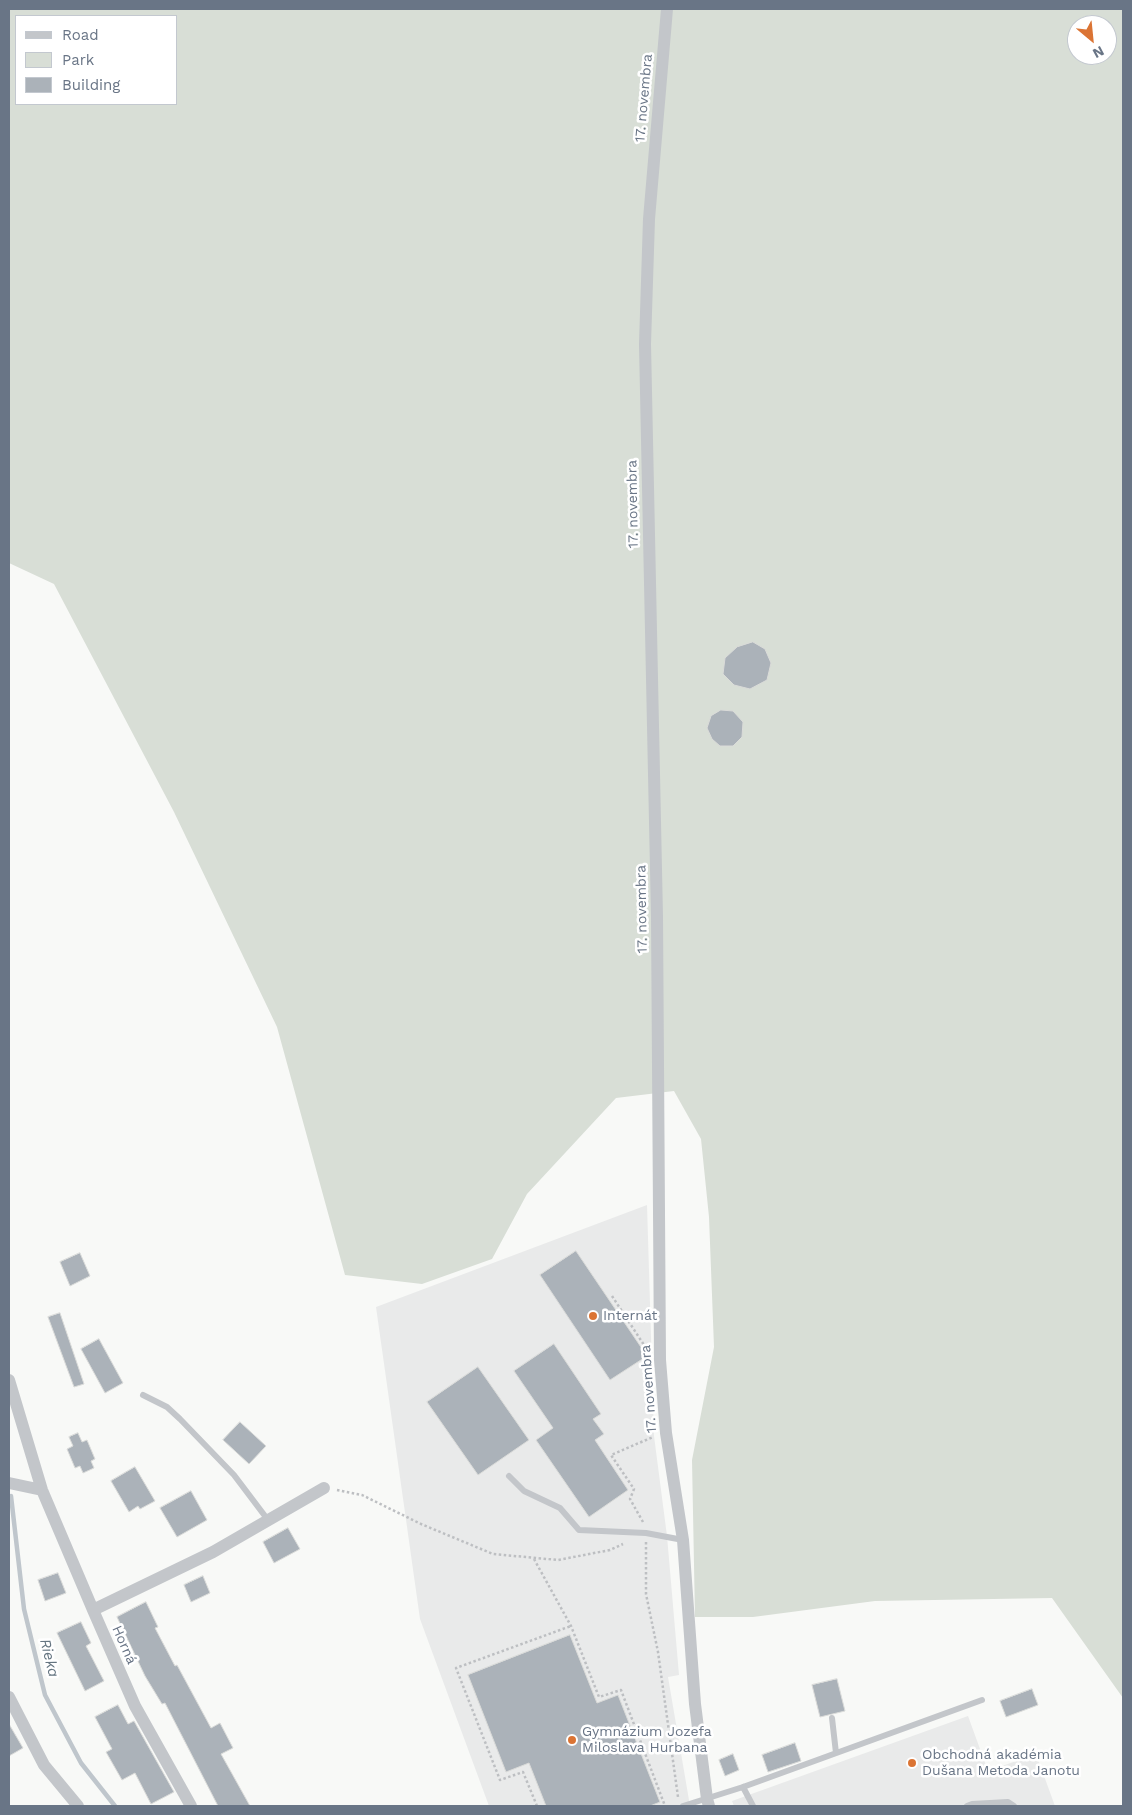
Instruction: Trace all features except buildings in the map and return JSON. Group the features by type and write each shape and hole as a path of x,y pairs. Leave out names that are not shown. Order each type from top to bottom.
{"street":[{"name":"17. novembra","path":"667,9 649,219 645,344 657,907 660,1360 666,1433 683,1540 695,1704 708,1803"},
{"name":"Horná","path":"9,1380 42,1490 93,1610 135,1706 191,1806"},
{"path":"9,1483 42,1490"},
{"path":"93,1610 213,1552 324,1488"},
{"path":"9,1697 44,1765 78,1806"}],"lane":[{"path":"143,1395 180,1418 234,1475 268,1520"},
{"path":"509,1476 524,1491 560,1508 579,1530 646,1533 683,1540"},
{"path":"683,1806 708,1803 743,1787 982,1700"},
{"path":"832,1718 836,1753"},
{"path":"743,1787 752,1806"},
{"path":"967,1806 972,1804 1008,1802 1014,1806"}],"path":[{"path":"612,1296 648,1352 660,1360"},
{"path":"666,1433 654,1436 611,1455 634,1489 630,1499 641,1518 646,1533 646,1594 658,1652 679,1806"},
{"path":"324,1488 362,1495 421,1524 493,1554 558,1560 610,1550 646,1533"},
{"path":"534,1558 571,1626 599,1697 621,1690 665,1806"},
{"path":"537,1806 523,1772 500,1780 456,1668 571,1626"}],"shaded area":[{"path":"647,1205 654,1436 667,1536 679,1675 668,1677 690,1806 489,1806 420,1619 376,1307"},
{"name":"Obchodná akadémia Dušana Metoda Janotu","path":"968,1716 988,1771 1036,1754 1055,1806 734,1806 732,1801"}],"green space":[{"path":"9,9 1123,9 1123,1698 1052,1598 875,1601 753,1617 695,1617 692,1460 714,1347 709,1217 701,1139 674,1091 616,1098 527,1194 492,1259 422,1284 345,1275 277,1027 174,812 54,584 9,563"}],"waterway":[{"name":"Rieka","path":"11,1496 24,1609 45,1695 81,1763 115,1806"}],"place":[{"name":"Internát","path":"593,1316"},
{"name":"Gymnázium Jozefa Miloslava Hurbana","path":"572,1740"},
{"name":"Obchodná akadémia Dušana Metoda Janotu","path":"912,1763"}]}
